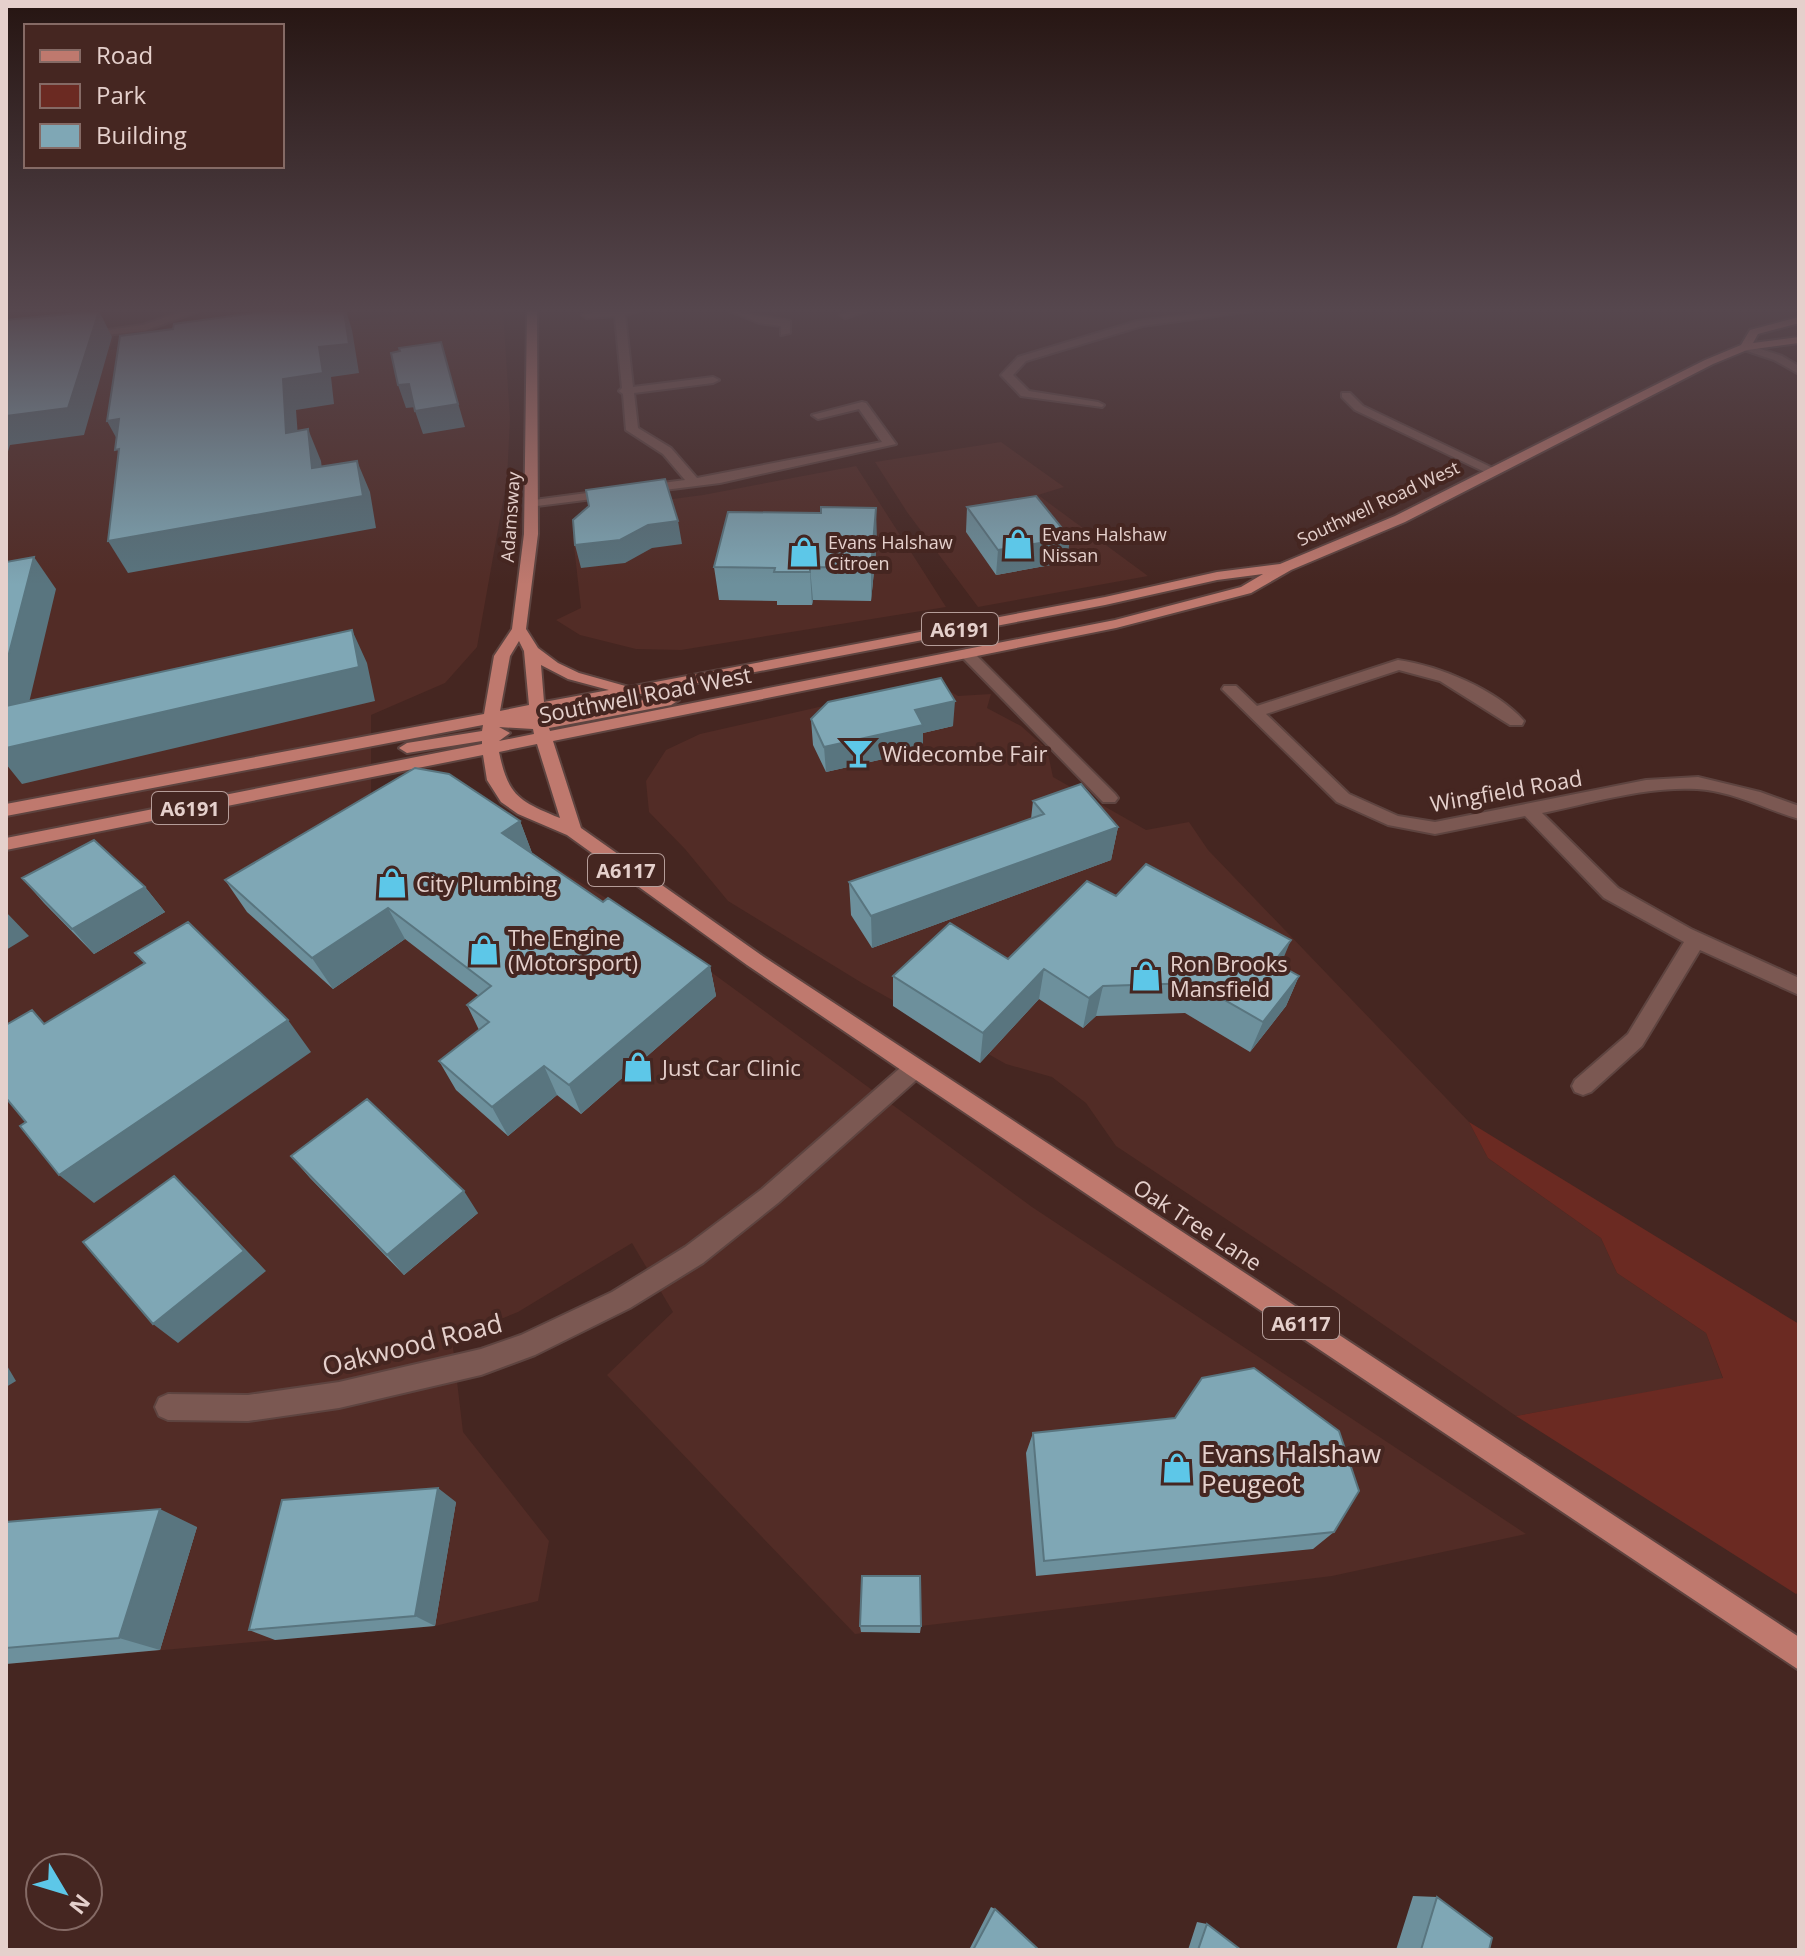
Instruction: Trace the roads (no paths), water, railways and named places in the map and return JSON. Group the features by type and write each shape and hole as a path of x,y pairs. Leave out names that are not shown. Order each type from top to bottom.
{"main road":[{"name":"Adamsway","path":"491,733 502,656 519,629 534,504 533,402"},
{"name":"Southwell Road West","path":"6,844 374,772 491,733 774,693 1116,624 1246,590 1286,567 1400,519 1629,402"},
{"name":"Southwell Road West","path":"541,724 633,691 1105,601 1217,576 1286,567"},
{"name":"A6117","path":"519,629 532,651 550,766 573,831"},
{"path":"532,651 549,666 568,676 633,691"},
{"path":"491,733 520,725 541,724"},
{"name":"A6191","path":"6,810 201,775 306,766 491,733"},
{"name":"Oak Tree Lane","path":"491,733 499,787 524,810 573,831 754,960 1799,1655"},
{"path":"374,772 425,780"},
{"path":"484,797 524,810"}],"street":[{"path":"627,402 632,430 667,451 694,483"},
{"path":"1080,402 1098,405"},
{"path":"1353,402 1359,408 1493,471"},
{"path":"534,504 694,483 890,444 862,405 818,415"},
{"path":"967,654 1109,798"},
{"path":"1256,712 1398,665 1423,667 1446,674 1516,721"},
{"name":"Wingfield Road","path":"1230,689 1343,798 1394,821 1435,828 1646,786 1698,783 1754,796 1799,813"},
{"path":"1494,705 1514,696"},
{"path":"1530,811 1611,893 1696,939 1799,987"},
{"path":"1583,1086 1635,1040 1696,939"},
{"name":"Oakwood Road","path":"168,1407 248,1408 339,1395 481,1362 526,1346 621,1300 694,1255 770,1196 915,1068"}],"place":[{"name":"Evans Halshaw Nissan","path":"1018,544"},
{"name":"Evans Halshaw Citroen","path":"804,552"},
{"name":"Widecombe Fair","path":"858,753"},
{"name":"City Plumbing","path":"392,883"},
{"name":"The Engine (Motorsport)","path":"484,950"},
{"name":"Ron Brooks Mansfield","path":"1146,976"},
{"name":"Just Car Clinic","path":"638,1067"},
{"name":"Evans Halshaw Peugeot","path":"1177,1468"}]}
